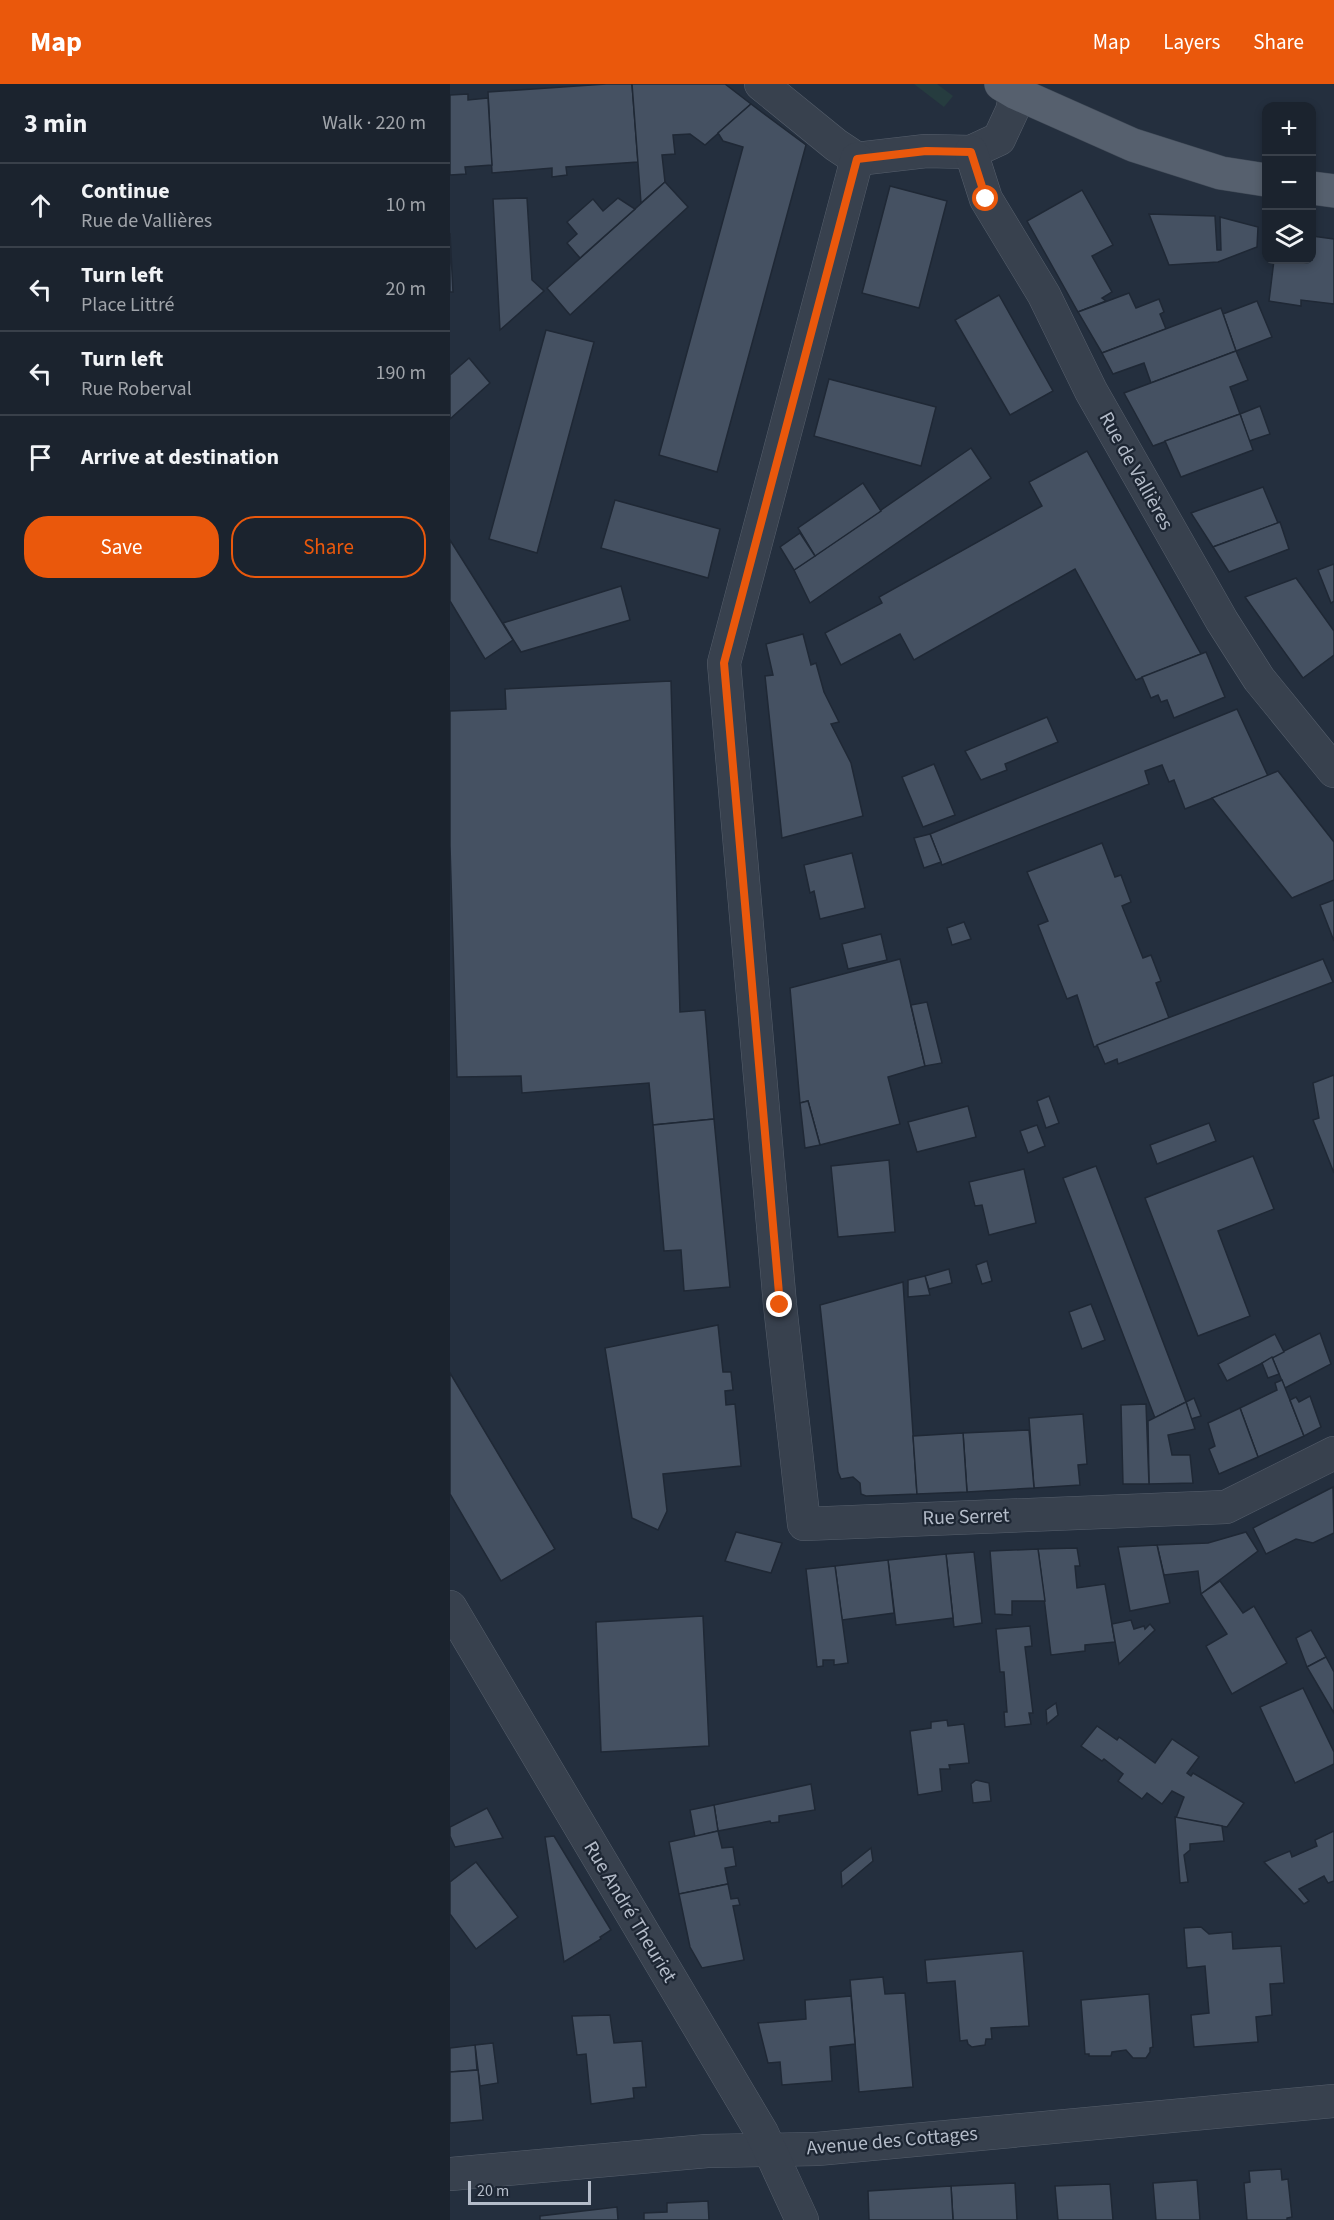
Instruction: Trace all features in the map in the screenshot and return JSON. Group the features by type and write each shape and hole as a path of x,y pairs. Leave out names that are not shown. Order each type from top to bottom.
{"main road":[{"path":"1009,88 1133,145 1221,173 1262,179"},
{"path":"1316,189 1334,191"}],"street":[{"path":"761,84 836,146 857,159 926,151 971,152 999,139 1012,111 1009,88"},
{"name":"Rue de Vallières","path":"971,152 986,199 1044,295 1091,391 1222,621 1259,679 1334,771"},
{"name":"Rue Serret","path":"857,159 724,663 780,1305 804,1524 1226,1507 1334,1453"},
{"name":"Rue André Theuriet","path":"450,1607 762,2133 802,2220"},
{"name":"Avenue des Cottages","path":"450,2174 707,2151 817,2149 1334,2101"}],"green space":[{"path":"914,84 937,84 953,96 944,107"}],"building":[{"path":"632,84 638,162 566,167 567,175 552,177 552,168 492,173 488,92"},
{"path":"632,84 725,84 751,104 705,145 690,134 673,135 675,154 662,155 665,182 641,203"},
{"path":"468,94 468,100 488,98 492,165 465,167 466,174 450,175 450,95"},
{"path":"751,104 806,145 717,472 659,455 743,147 723,141 718,133"},
{"path":"665,182 688,207 570,315 547,288"},
{"path":"890,186 947,201 919,308 862,293"},
{"path":"1082,190 1113,245 1092,256 1112,292 1102,298 1106,301 1078,312 1027,221"},
{"path":"527,198 532,280 544,291 500,330 493,199"},
{"path":"618,198 635,209 580,258 567,243 577,234 567,222 593,199 603,211"},
{"path":"1149,214 1215,216 1217,250 1221,250 1220,217 1258,227 1257,247 1218,262 1169,265"},
{"path":"450,233 453,292 450,292"},
{"path":"1316,237 1334,239 1334,304 1301,300 1301,306 1269,301 1274,264 1316,264"},
{"path":"1129,293 1136,308 1159,299 1164,312 1160,314 1166,329 1102,353 1078,312"},
{"path":"999,295 1053,391 1010,415 955,320"},
{"path":"1257,301 1272,337 1236,351 1223,314"},
{"path":"1221,308 1236,351 1210,361 1151,383 1144,363 1113,374 1102,353"},
{"path":"546,330 594,342 537,553 489,539"},
{"path":"1236,351 1248,380 1230,387 1240,414 1153,446 1124,393"},
{"path":"469,358 490,383 450,419 450,375"},
{"path":"829,379 936,407 921,466 814,436"},
{"path":"1260,406 1270,434 1249,441 1240,414"},
{"path":"1240,414 1253,450 1181,477 1165,441"},
{"path":"971,448 991,478 810,603 794,570"},
{"path":"1087,451 1201,654 1136,680 1075,569 914,660 900,634 841,665 825,633 882,603 879,597 1042,506 1029,482"},
{"path":"863,483 881,511 815,556 798,528"},
{"path":"1263,487 1278,523 1213,547 1191,513"},
{"path":"615,500 720,529 708,578 601,548"},
{"path":"1280,522 1289,549 1229,572 1213,547"},
{"path":"800,533 815,556 794,570 780,547"},
{"path":"450,540 513,640 485,659 450,601"},
{"path":"1334,564 1334,601 1331,603 1318,570"},
{"path":"1296,578 1334,631 1334,655 1303,678 1245,597"},
{"path":"621,586 630,620 521,652 503,623"},
{"path":"803,634 811,665 816,663 824,692 839,722 831,724 851,763 863,816 782,838 765,676 773,675 766,644"},
{"path":"1206,652 1225,697 1174,718 1167,700 1161,702 1158,695 1151,698 1142,677"},
{"path":"671,681 680,1012 705,1010 714,1119 653,1125 649,1083 522,1093 521,1076 457,1077 450,846 450,711 506,709 505,689"},
{"path":"1237,709 1268,776 1185,809 1174,780 1169,782 1162,765 1145,771 1149,784 942,865 930,834"},
{"path":"1047,717 1058,742 1005,764 1007,770 981,780 965,751"},
{"path":"934,764 955,815 923,827 902,777"},
{"path":"1278,771 1334,842 1334,880 1292,898 1212,798"},
{"path":"930,834 941,862 924,868 914,838"},
{"path":"1102,843 1115,877 1121,875 1131,902 1122,906 1143,958 1151,955 1161,981 1156,983 1169,1018 1094,1047 1077,995 1067,999 1038,925 1048,921 1027,872"},
{"path":"852,853 865,908 820,919 814,891 810,893 804,865"},
{"path":"1334,900 1334,941 1320,905"},
{"path":"964,922 971,939 952,945 947,928"},
{"path":"881,934 887,960 848,969 842,944"},
{"path":"900,959 925,1066 888,1077 900,1124 820,1145 808,1101 800,1103 790,988"},
{"path":"1323,959 1333,982 1118,1064 1117,1059 1105,1064 1097,1045"},
{"path":"927,1002 942,1063 925,1066 911,1005"},
{"path":"1334,1075 1334,1173 1313,1120 1319,1118 1313,1083"},
{"path":"1049,1096 1059,1123 1046,1128 1037,1101"},
{"path":"808,1101 820,1145 805,1148 800,1103"},
{"path":"968,1106 976,1137 917,1152 908,1122"},
{"path":"714,1119 730,1287 684,1291 681,1250 664,1251 653,1125"},
{"path":"1209,1123 1216,1141 1157,1164 1150,1145"},
{"path":"1037,1125 1045,1146 1028,1153 1020,1131"},
{"path":"1253,1156 1274,1209 1218,1231 1250,1316 1198,1336 1145,1198"},
{"path":"889,1160 895,1232 838,1237 831,1166"},
{"path":"1096,1166 1186,1402 1155,1418 1063,1178"},
{"path":"1024,1169 1036,1223 989,1235 982,1205 975,1206 969,1182"},
{"path":"987,1261 992,1281 982,1284 976,1265"},
{"path":"949,1269 952,1283 929,1289 925,1276"},
{"path":"925,1276 930,1295 908,1297 908,1280"},
{"path":"903,1282 917,1494 866,1496 861,1494 860,1483 853,1477 841,1479 838,1472 820,1305"},
{"path":"1091,1304 1105,1340 1082,1349 1069,1312"},
{"path":"718,1325 723,1372 731,1372 733,1390 725,1391 726,1405 735,1404 741,1466 663,1474 667,1511 658,1530 632,1518 605,1348"},
{"path":"1320,1333 1331,1364 1285,1388 1272,1357"},
{"path":"1275,1334 1284,1352 1227,1381 1218,1364"},
{"path":"1272,1357 1279,1374 1268,1378 1262,1363"},
{"path":"450,1373 555,1549 501,1581 450,1494"},
{"path":"1282,1380 1304,1436 1258,1457 1240,1408 1277,1390 1275,1383"},
{"path":"1310,1396 1321,1427 1304,1436 1290,1400 1296,1397 1299,1402"},
{"path":"1194,1398 1201,1416 1191,1419 1186,1402"},
{"path":"1186,1402 1195,1429 1168,1435 1172,1455 1190,1455 1193,1483 1149,1484 1148,1421"},
{"path":"1146,1404 1149,1484 1123,1484 1121,1405"},
{"path":"1240,1408 1258,1457 1219,1474 1209,1449 1215,1446 1208,1423"},
{"path":"1083,1414 1087,1464 1078,1465 1080,1485 1034,1488 1029,1418"},
{"path":"1029,1430 1034,1488 967,1492 963,1433"},
{"path":"963,1433 967,1492 917,1494 913,1436"},
{"path":"1333,1487 1334,1533 1313,1543 1296,1539 1266,1554 1253,1528"},
{"path":"736,1532 782,1543 771,1573 725,1561"},
{"path":"1246,1532 1258,1551 1201,1594 1198,1571 1164,1575 1157,1545 1208,1543"},
{"path":"1157,1545 1170,1603 1130,1611 1118,1547"},
{"path":"1077,1548 1080,1566 1075,1566 1077,1588 1105,1584 1115,1642 1085,1645 1085,1651 1051,1655 1038,1549"},
{"path":"1038,1549 1045,1601 1012,1601 1012,1615 995,1614 990,1551"},
{"path":"974,1552 982,1623 954,1627 946,1554"},
{"path":"946,1554 953,1618 896,1625 888,1560"},
{"path":"888,1560 894,1613 842,1620 835,1566"},
{"path":"835,1566 848,1663 834,1665 834,1660 823,1660 823,1666 817,1667 806,1569"},
{"path":"1220,1581 1243,1613 1254,1606 1287,1663 1232,1694 1206,1646 1227,1634 1201,1594"},
{"path":"703,1616 709,1746 601,1752 596,1622"},
{"path":"1131,1620 1134,1629 1144,1626 1145,1629 1150,1624 1155,1630 1119,1664 1112,1624"},
{"path":"1030,1626 1032,1646 1025,1647 1033,1713 1029,1713 1031,1724 1005,1727 1004,1712 1007,1712 1004,1672 1000,1672 996,1629"},
{"path":"1311,1630 1326,1657 1307,1667 1296,1638"},
{"path":"1326,1657 1334,1672 1334,1713 1307,1667"},
{"path":"1303,1688 1334,1752 1334,1764 1295,1783 1260,1707"},
{"path":"1056,1703 1058,1715 1047,1724 1046,1710"},
{"path":"947,1720 948,1726 964,1724 969,1763 949,1765 950,1769 940,1769 942,1791 918,1795 910,1731 931,1728 931,1722"},
{"path":"1097,1726 1117,1740 1119,1737 1155,1763 1172,1739 1199,1757 1187,1773 1191,1776 1193,1773 1244,1803 1227,1827 1176,1818 1184,1797 1172,1791 1162,1804 1147,1793 1142,1799 1118,1781 1123,1774 1104,1759 1102,1761 1081,1746"},
{"path":"976,1780 989,1783 991,1801 973,1803 971,1784"},
{"path":"811,1784 815,1810 779,1816 779,1822 771,1823 770,1821 718,1831 714,1805"},
{"path":"714,1805 718,1831 695,1837 690,1810"},
{"path":"487,1808 503,1838 455,1847 450,1836 450,1827"},
{"path":"1175,1817 1222,1826 1224,1841 1190,1844 1190,1850 1184,1855 1188,1882 1180,1883"},
{"path":"718,1831 722,1848 733,1847 736,1866 725,1868 728,1884 679,1894 669,1842"},
{"path":"1334,1831 1334,1881 1328,1883 1324,1876 1299,1889 1309,1901 1304,1904 1264,1862 1290,1851 1292,1857 1317,1846 1315,1840"},
{"path":"554,1836 611,1930 600,1937 601,1939 564,1962 545,1837"},
{"path":"871,1848 873,1861 842,1887 841,1872"},
{"path":"476,1862 518,1917 476,1949 450,1914 450,1882"},
{"path":"728,1884 731,1899 738,1898 740,1905 733,1906 744,1960 702,1968 690,1947 679,1894"},
{"path":"1201,1927 1209,1934 1232,1932 1233,1949 1281,1946 1284,1983 1270,1984 1272,2015 1256,2017 1258,2042 1194,2047 1191,2015 1209,2013 1205,1966 1187,1968 1184,1928"},
{"path":"1023,1951 1029,2026 991,2028 992,2039 986,2039 985,2045 972,2047 967,2040 960,2041 955,1981 927,1983 925,1960"},
{"path":"883,1977 885,1994 905,1993 913,2087 859,2092 850,1980"},
{"path":"1149,1994 1153,2047 1150,2048 1146,2058 1133,2058 1126,2050 1112,2052 1111,2056 1085,2054 1081,2000"},
{"path":"851,1996 855,2044 830,2047 832,2081 782,2085 780,2062 768,2063 758,2023 806,2019 805,2000"},
{"path":"610,2015 614,2043 642,2041 646,2087 633,2088 634,2098 591,2104 586,2054 577,2055 572,2016"},
{"path":"493,2043 498,2083 480,2086 475,2045"},
{"path":"475,2045 477,2070 450,2072 450,2048"},
{"path":"478,2070 483,2120 450,2123 450,2072"},
{"path":"1281,2169 1282,2180 1288,2179 1292,2217 1287,2220 1247,2220 1244,2183 1250,2182 1249,2171"},
{"path":"1197,2180 1200,2220 1156,2220 1153,2183"},
{"path":"1015,2183 1017,2220 953,2220 951,2186"},
{"path":"1110,2184 1113,2220 1058,2220 1055,2186"},
{"path":"951,2186 953,2220 869,2220 868,2191"},
{"path":"708,2201 709,2220 644,2220 644,2213 667,2212 667,2203"},
{"path":"617,2207 618,2220 540,2220 540,2216"}],"route":[{"path":"780,1305 724,663 857,159 926,151 971,152 986,199"}]}
